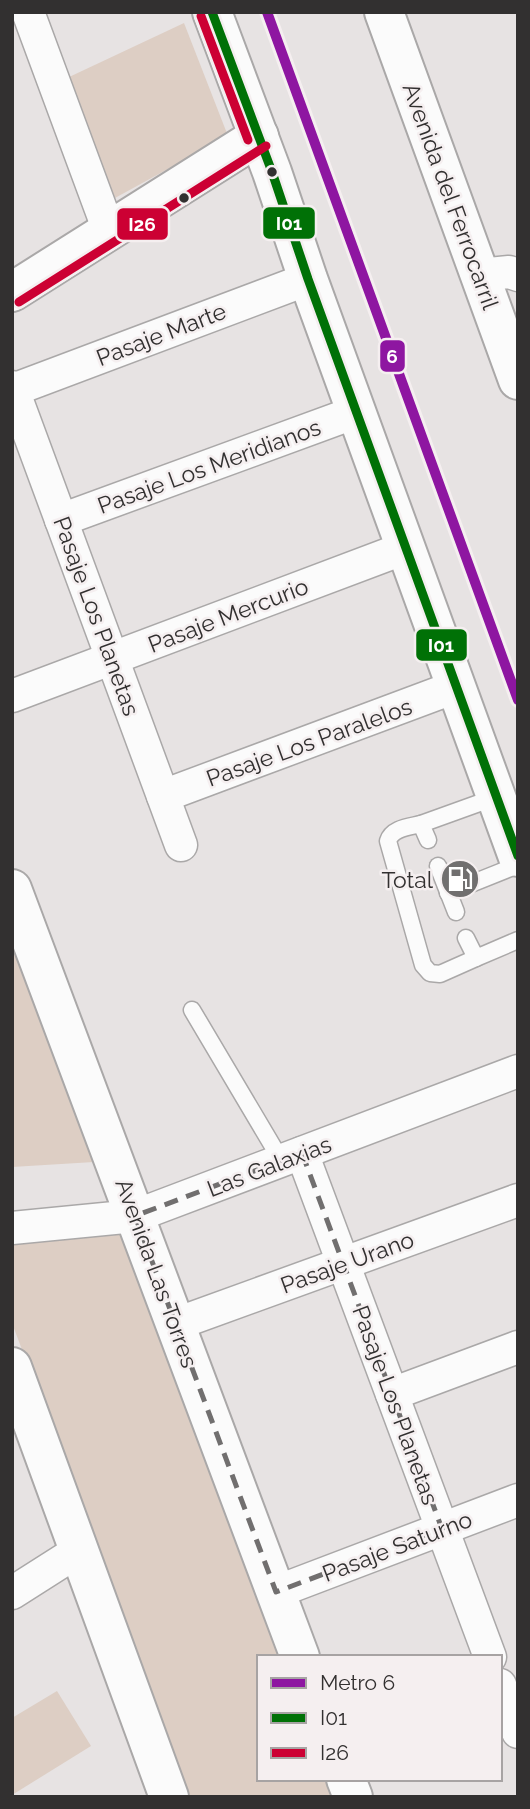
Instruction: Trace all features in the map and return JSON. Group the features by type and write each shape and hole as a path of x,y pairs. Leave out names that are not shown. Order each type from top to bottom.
{"street":[{"path":"28,12 109,231"},
{"path":"212,12 518,857"},
{"name":"Avenida del Ferrocarril","path":"384,12 518,380"},
{"path":"12,292 259,136"},
{"path":"480,275 509,272 518,275"},
{"name":"Pasaje Marte","path":"13,388 308,279"},
{"name":"Pasaje Los Planetas","path":"13,388 181,845"},
{"name":"Pasaje Los Meridianos","path":"61,520 356,412"},
{"name":"Pasaje Mercurio","path":"12,696 405,548"},
{"name":"Pasaje Los Paralelos","path":"163,796 455,687"},
{"name":"Avenida Las Torres","path":"12,889 299,1655"},
{"name":"Las Galaxias","path":"12,1228 135,1216 518,1071"},
{"name":"Pasaje Los Planetas","path":"291,1156 344,1263 489,1655"},
{"name":"Pasaje Urano","path":"176,1324 518,1200"},
{"path":"392,1394 518,1347"},
{"path":"12,1367 169,1797"},
{"name":"Pasaje Saturno","path":"276,1592 518,1500"},
{"path":"12,1593 78,1551"},
{"path":"506,1685 518,1732"}],"lane":[{"path":"496,797 396,831 390,835 388,841 423,965 429,973 440,974 518,940"},
{"path":"421,824 428,841"},
{"path":"448,893 518,865"},
{"path":"438,866 456,912"},
{"path":"466,938 476,958"},
{"path":"192,1010 291,1156"}],"highlighted area":[{"path":"302,1153 442,1529 276,1592 135,1216"}],"shaded area":[{"path":"184,23 228,136 115,198 67,78"},
{"path":"12,947 94,1162 12,1167"},
{"path":"126,1234 282,1655 257,1655 257,1781 330,1781 336,1797 190,1797 12,1323 12,1245"},
{"path":"57,1691 91,1746 12,1795 12,1718"}],"metro line":[{"name":"6","path":"267,12 518,700"}],"transit line":[{"name":"I01","path":"212,12 518,856"},
{"name":"I26","path":"201,16 248,140"},
{"name":"I26","path":"19,302 266,146"}],"place":[{"name":"Total","path":"460,879"}]}
